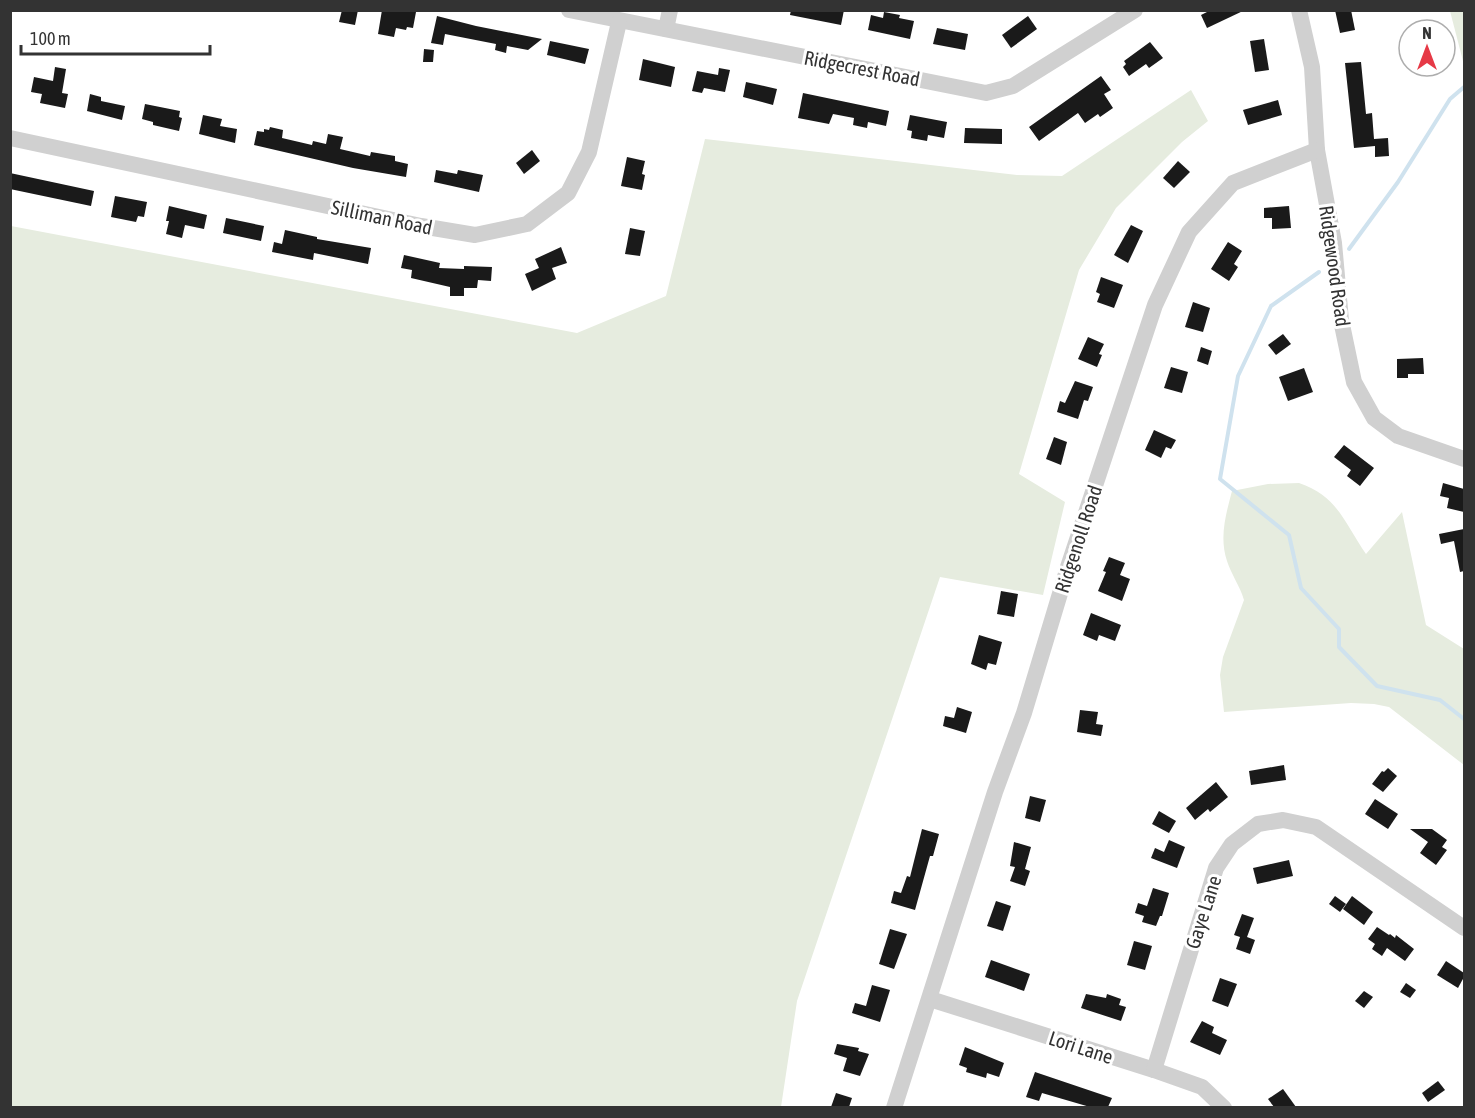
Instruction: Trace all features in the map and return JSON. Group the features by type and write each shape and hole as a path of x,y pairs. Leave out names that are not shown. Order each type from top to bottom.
{"street":[{"name":"Ridgecrest Road","path":"569,10 986,93 1013,86 1135,10"},
{"path":"666,29 669,10"},
{"name":"Ridgewood Road","path":"1299,10 1312,68 1317,150 1334,243 1341,320 1354,382 1374,418 1398,436 1464,459"},
{"name":"Silliman Road","path":"10,138 421,226 476,235 527,224 568,193 589,152 620,21"},
{"name":"Ridgenoll Road","path":"894,1107 995,792 1024,714 1068,567 1155,305 1189,232 1233,183 1317,150"},
{"name":"Gaye Lane","path":"1154,1070 1216,868 1232,844 1258,824 1283,820 1316,827 1464,928"},
{"name":"Lori Lane","path":"930,999 1154,1070 1202,1088 1224,1107"}],"shaded area":[{"path":"1450,11 1464,11 1464,65 1457,38 1457,18 1452,18"},
{"path":"1191,90 1208,121 1182,142 1116,208 1079,270 1019,474 1065,502 1043,595 940,577 797,1001 781,1107 11,1107 11,226 577,333 666,296 705,139 1017,175 1062,176"},
{"path":"1299,483 1323,495 1332,503 1366,554 1402,512 1426,625 1464,649 1464,765 1389,707 1351,703 1224,712 1220,675 1223,657 1244,600 1229,566 1224,543 1224,526 1232,491 1268,484"}],"building":[{"path":"342,10 358,10 355,25 339,22"},
{"path":"382,10 416,12 413,28 407,27 406,30 396,28 394,37 378,34"},
{"path":"791,10 844,10 841,25 790,15"},
{"path":"1211,10 1245,10 1207,28 1201,15"},
{"path":"1335,10 1351,10 1355,30 1340,33"},
{"path":"884,12 914,21 910,39 868,30 871,15 883,18"},
{"path":"437,16 542,39 528,50 507,46 506,53 495,50 496,44 445,34 443,45 431,43"},
{"path":"1028,16 1037,29 1011,48 1002,35"},
{"path":"937,28 968,34 965,50 933,44"},
{"path":"1264,39 1269,70 1255,72 1250,41"},
{"path":"550,41 589,49 585,64 547,55"},
{"path":"1150,42 1163,58 1149,68 1146,64 1129,76 1123,67 1126,64 1124,61"},
{"path":"424,49 434,50 433,62 423,62"},
{"path":"643,59 675,67 671,87 639,80"},
{"path":"1361,62 1366,114 1372,113 1374,139 1388,138 1389,156 1375,157 1375,146 1354,148 1345,63"},
{"path":"55,67 66,69 62,93 68,94 65,108 40,103 42,94 31,92 34,77 53,81"},
{"path":"719,68 730,70 725,92 704,88 702,93 692,91 697,71 718,75"},
{"path":"1101,76 1111,90 1104,94 1113,108 1085,123 1078,113 1039,141 1029,127"},
{"path":"746,82 777,89 773,105 743,97"},
{"path":"803,93 889,111 886,126 868,122 867,128 853,125 854,118 833,114 829,124 798,118"},
{"path":"90,94 101,97 101,101 125,106 122,120 87,111"},
{"path":"1278,100 1282,115 1248,125 1243,110"},
{"path":"145,104 180,111 179,117 182,118 179,131 153,125 153,122 142,119"},
{"path":"203,115 222,119 220,126 237,129 235,143 199,134"},
{"path":"910,115 947,122 944,138 928,135 927,141 911,138 912,131 907,130"},
{"path":"270,127 283,130 282,138 312,145 313,141 326,144 328,134 343,137 340,149 370,156 371,152 395,156 395,161 408,164 406,177 353,168 254,145 257,131 264,132 264,129 269,130"},
{"path":"965,128 1002,129 1002,144 964,143"},
{"path":"532,150 540,161 524,174 516,163"},
{"path":"627,157 645,161 642,190 621,186"},
{"path":"1178,161 1190,172 1174,188 1163,178"},
{"path":"436,170 457,174 458,170 483,175 479,192 434,182"},
{"path":"10,173 94,191 91,206 10,189"},
{"path":"115,196 147,202 144,217 138,216 136,222 111,217"},
{"path":"169,206 207,215 204,229 185,225 182,238 166,234"},
{"path":"1289,206 1291,228 1272,229 1272,218 1264,218 1264,208"},
{"path":"226,218 264,226 261,241 223,233"},
{"path":"1131,225 1143,231 1128,263 1114,255"},
{"path":"630,228 645,231 640,256 625,254"},
{"path":"285,230 317,237 317,239 371,248 368,264 314,253 313,260 272,252 274,242 282,244"},
{"path":"1228,242 1242,251 1234,264 1238,267 1229,281 1211,269"},
{"path":"561,247 567,263 552,268 556,279 532,291 525,274 539,268 535,259"},
{"path":"404,255 440,263 439,268 492,267 491,281 478,280 477,288 464,288 464,296 450,296 450,287 411,278 412,270 401,268"},
{"path":"1101,277 1123,285 1114,308 1097,302 1100,294 1096,292"},
{"path":"1193,302 1210,308 1203,332 1185,327"},
{"path":"1283,334 1291,344 1276,355 1268,345"},
{"path":"1088,337 1104,344 1099,354 1102,355 1097,367 1078,359"},
{"path":"1201,347 1212,351 1208,365 1197,361"},
{"path":"1423,358 1424,374 1408,374 1408,378 1397,378 1397,359"},
{"path":"1171,367 1188,372 1182,393 1164,388"},
{"path":"1304,368 1313,392 1288,401 1279,377"},
{"path":"1075,381 1093,387 1088,401 1084,400 1078,419 1057,412 1060,401 1065,403"},
{"path":"1154,430 1176,440 1171,449 1166,447 1161,458 1145,450"},
{"path":"1054,437 1067,442 1061,465 1046,459"},
{"path":"1344,445 1374,468 1360,486 1347,476 1351,470 1334,457"},
{"path":"1443,483 1464,489 1464,512 1447,508 1449,498 1440,496"},
{"path":"1464,529 1464,571 1460,572 1454,541 1441,544 1439,534"},
{"path":"1109,557 1125,563 1120,575 1130,579 1122,601 1098,591"},
{"path":"1001,591 1018,594 1014,617 997,614"},
{"path":"1091,613 1121,625 1115,641 1099,635 1097,641 1083,635"},
{"path":"979,635 1002,642 996,665 988,663 986,670 971,664"},
{"path":"957,707 972,712 966,733 943,726 945,716 954,718"},
{"path":"1080,710 1098,712 1096,724 1103,725 1101,736 1077,732"},
{"path":"1284,765 1286,780 1251,785 1249,771"},
{"path":"1388,768 1397,776 1383,792 1372,784 1382,771"},
{"path":"1216,782 1228,797 1210,812 1208,809 1195,820 1186,808"},
{"path":"1030,796 1046,800 1040,822 1025,818"},
{"path":"1375,799 1398,814 1388,829 1365,814"},
{"path":"1159,811 1176,821 1169,833 1152,824"},
{"path":"922,829 939,834 933,856 930,856 915,910 891,903 894,891 901,893 907,876 910,877"},
{"path":"1410,829 1432,829 1447,840 1442,847 1447,850 1436,865 1420,853 1428,842"},
{"path":"1169,840 1185,847 1177,868 1151,858 1155,848 1164,852"},
{"path":"1014,842 1031,847 1025,869 1030,871 1025,886 1010,881 1015,867 1010,866"},
{"path":"1289,860 1293,876 1257,884 1253,868"},
{"path":"1153,888 1169,893 1162,916 1156,926 1142,922 1144,916 1135,913 1138,903 1147,906"},
{"path":"1335,896 1346,904 1340,912 1329,904"},
{"path":"1352,896 1373,912 1364,925 1343,909"},
{"path":"996,901 1011,906 1003,931 987,926"},
{"path":"1242,914 1254,918 1247,937 1255,940 1250,954 1236,949 1240,937 1234,935"},
{"path":"1377,927 1395,938 1396,935 1414,949 1405,961 1387,948 1382,956 1372,949 1375,944 1368,939"},
{"path":"890,929 907,934 894,969 879,964"},
{"path":"1134,941 1152,946 1145,970 1127,965"},
{"path":"991,960 1030,974 1024,991 985,977"},
{"path":"1446,961 1464,973 1458,988 1437,975"},
{"path":"1220,978 1237,984 1228,1007 1212,1001"},
{"path":"1406,983 1416,990 1410,998 1400,992"},
{"path":"872,985 890,990 880,1022 852,1013 855,1003 866,1006"},
{"path":"1364,991 1373,997 1364,1008 1355,1001"},
{"path":"1086,994 1106,998 1107,994 1121,999 1119,1005 1126,1007 1121,1021 1081,1008"},
{"path":"1202,1021 1214,1027 1212,1033 1227,1040 1220,1055 1190,1042"},
{"path":"837,1044 859,1048 858,1051 869,1054 860,1076 843,1071 847,1058 834,1054"},
{"path":"965,1047 1004,1063 999,1077 987,1073 986,1078 966,1072 967,1068 959,1065"},
{"path":"1035,1072 1112,1098 1108,1107 1090,1107 1042,1093 1039,1101 1026,1097"},
{"path":"1438,1081 1445,1090 1428,1102 1422,1093"},
{"path":"1283,1089 1296,1107 1274,1107 1268,1099"},
{"path":"836,1093 852,1098 849,1107 831,1107"}],"waterway":[{"path":"1349,249 1398,182 1450,99 1464,87"},
{"path":"1319,272 1271,306 1238,376 1220,479 1289,535 1301,588 1339,629 1339,647 1377,686 1440,700 1464,719"}]}
